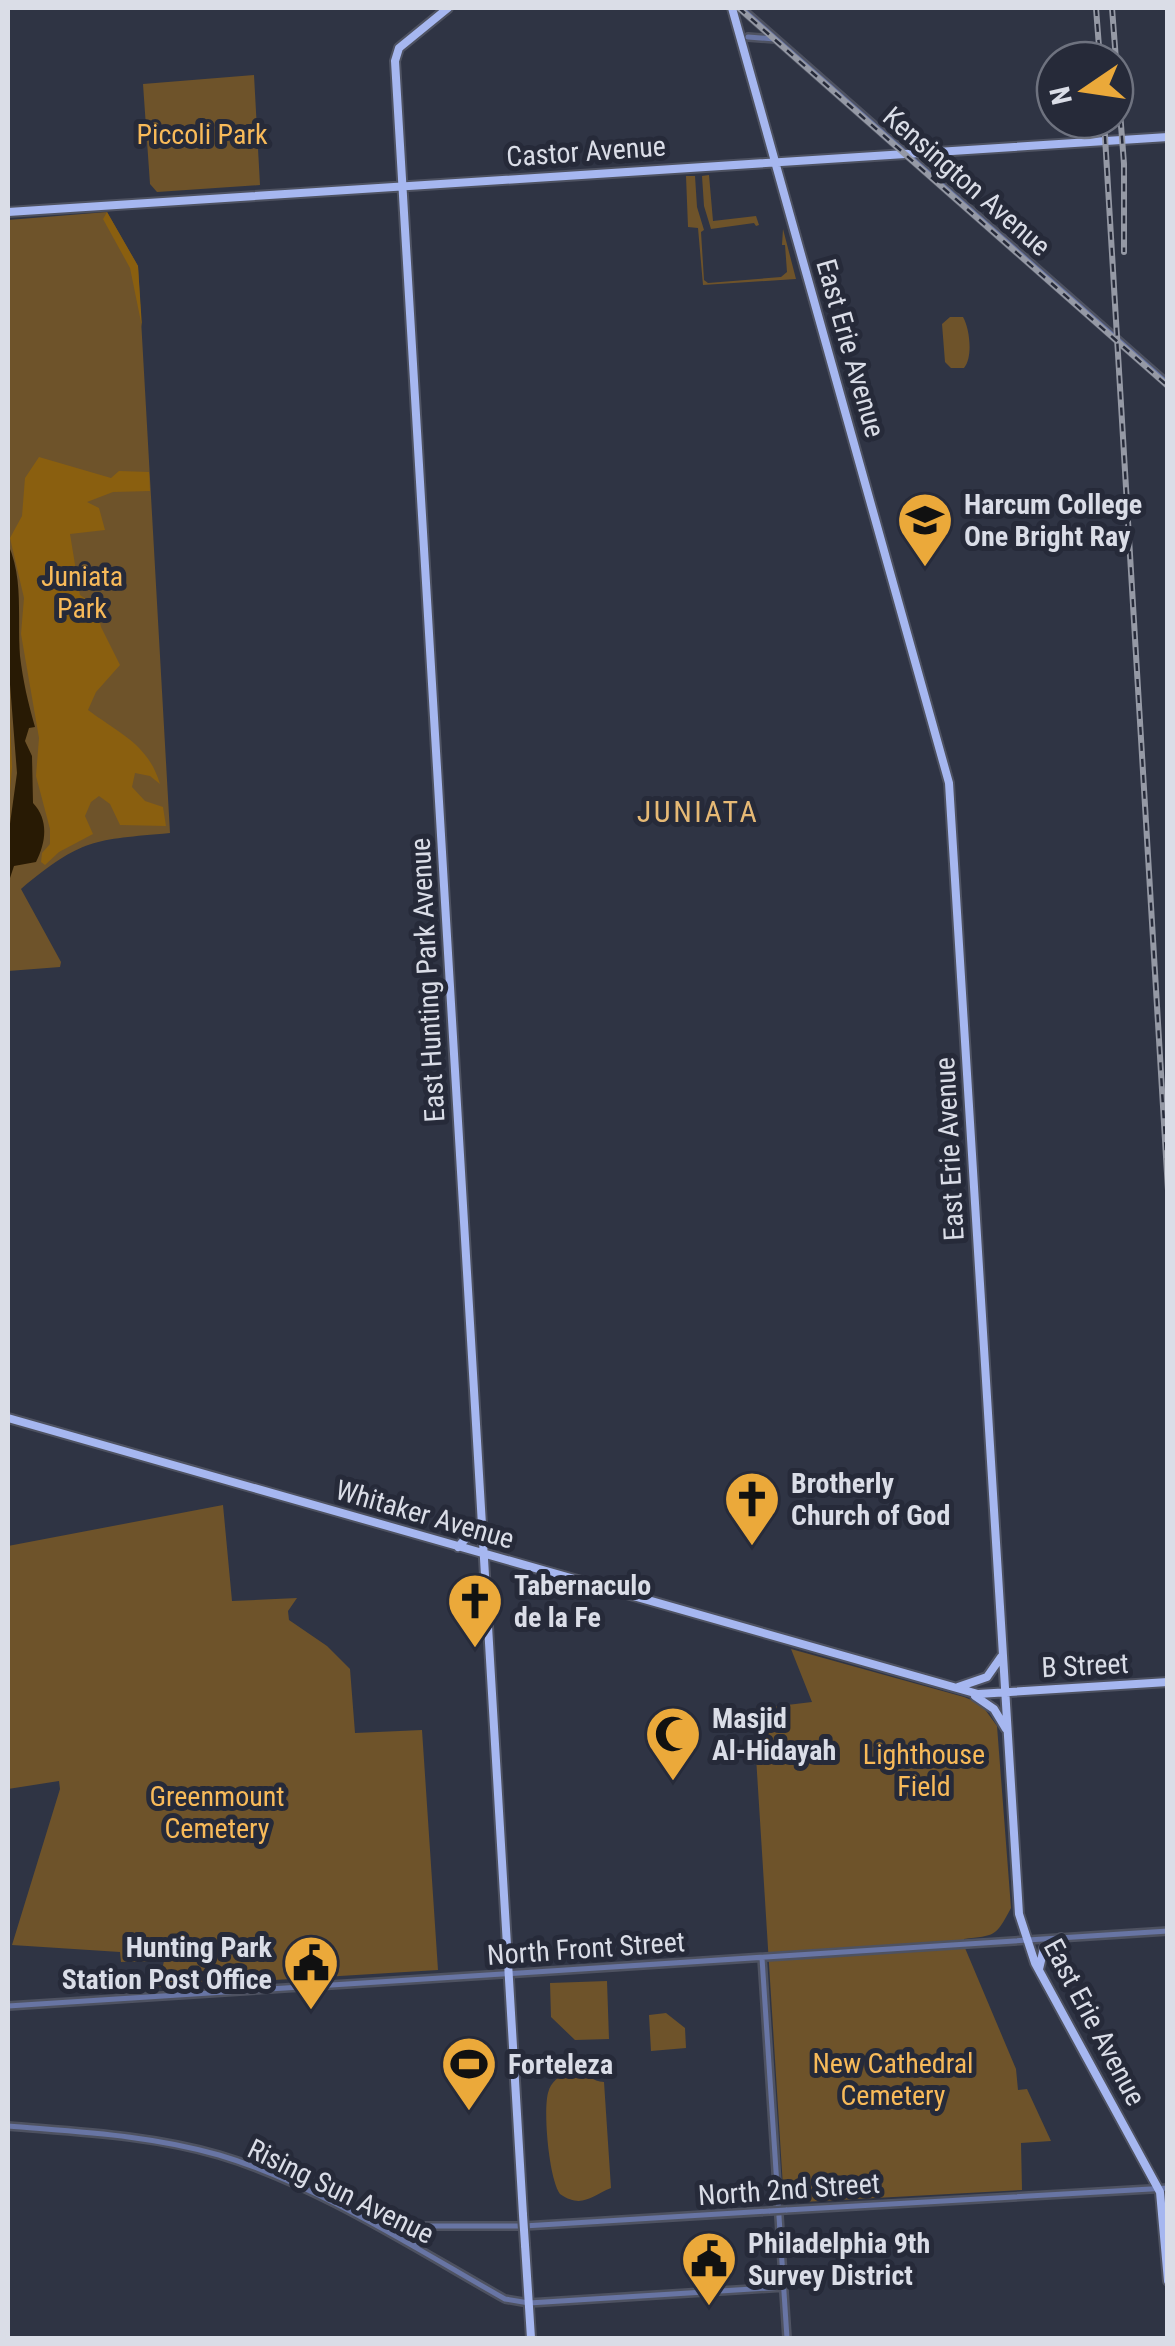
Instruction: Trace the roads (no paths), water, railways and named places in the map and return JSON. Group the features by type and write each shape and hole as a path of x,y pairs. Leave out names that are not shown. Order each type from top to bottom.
{"main road":[{"name":"East Hunting Park Avenue","path":"448,8 399,48 395,60 531,2338"},
{"name":"East Erie Avenue","path":"732,8 949,783 1018,1902 1026,1940 1038,1969 1163,2188 1168,2281"},
{"name":"Castor Avenue","path":"8,212 1168,137"},
{"name":"Whitaker Avenue","path":"8,1418 956,1688 1005,1692"},
{"path":"458,1547 469,1539 481,1520"},
{"path":"956,1688 988,1677 997,1666 1002,1647"},
{"name":"B Street","path":"1005,1692 1168,1682"},
{"path":"967,1691 994,1709 1007,1737"},
{"path":"1038,1969 1044,1948 1061,1938"}],"street":[{"name":"Kensington Avenue","path":"741,8 1168,384"},
{"path":"748,36 776,39"},
{"name":"North Front Street","path":"8,2006 1168,1931"},
{"path":"762,1958 787,2338"},
{"name":"Rising Sun Avenue","path":"8,2126 136,2136 217,2154 266,2171 376,2226 505,2299 529,2304"},
{"name":"North 2nd Street","path":"376,2226 524,2226 1163,2188"},
{"path":"396,2238 402,2230 414,2226"},
{"path":"418,2250 414,2236 426,2226"},
{"path":"529,2304 784,2286"}],"railway":[{"path":"739,8 1168,386"},
{"path":"1096,8 1098,40"},
{"path":"1112,8 1124,164 1124,252"},
{"path":"1105,140 1168,1190"}],"place":[{"name":"Harcum College One Bright Ray","path":"925,569"},
{"name":"Brotherly Church of God","path":"752,1548"},
{"name":"Tabernaculo de la Fe","path":"475,1650"},
{"name":"Masjid Al-Hidayah","path":"673,1783"},
{"name":"Hunting Park Station Post Office","path":"311,2012"},
{"name":"Forteleza","path":"469,2113"},
{"name":"Philadelphia 9th Survey District","path":"709,2308"}],"district":[{"name":"JUNIATA","path":"698,812"}],"park label":[{"name":"Piccoli Park","path":"202,134"},
{"name":"Juniata Park","path":"82,592"},
{"name":"Lighthouse Field","path":"924,1770"},
{"name":"Greenmount Cemetery","path":"217,1812"},
{"name":"New Cathedral Cemetery","path":"893,2079"}]}
